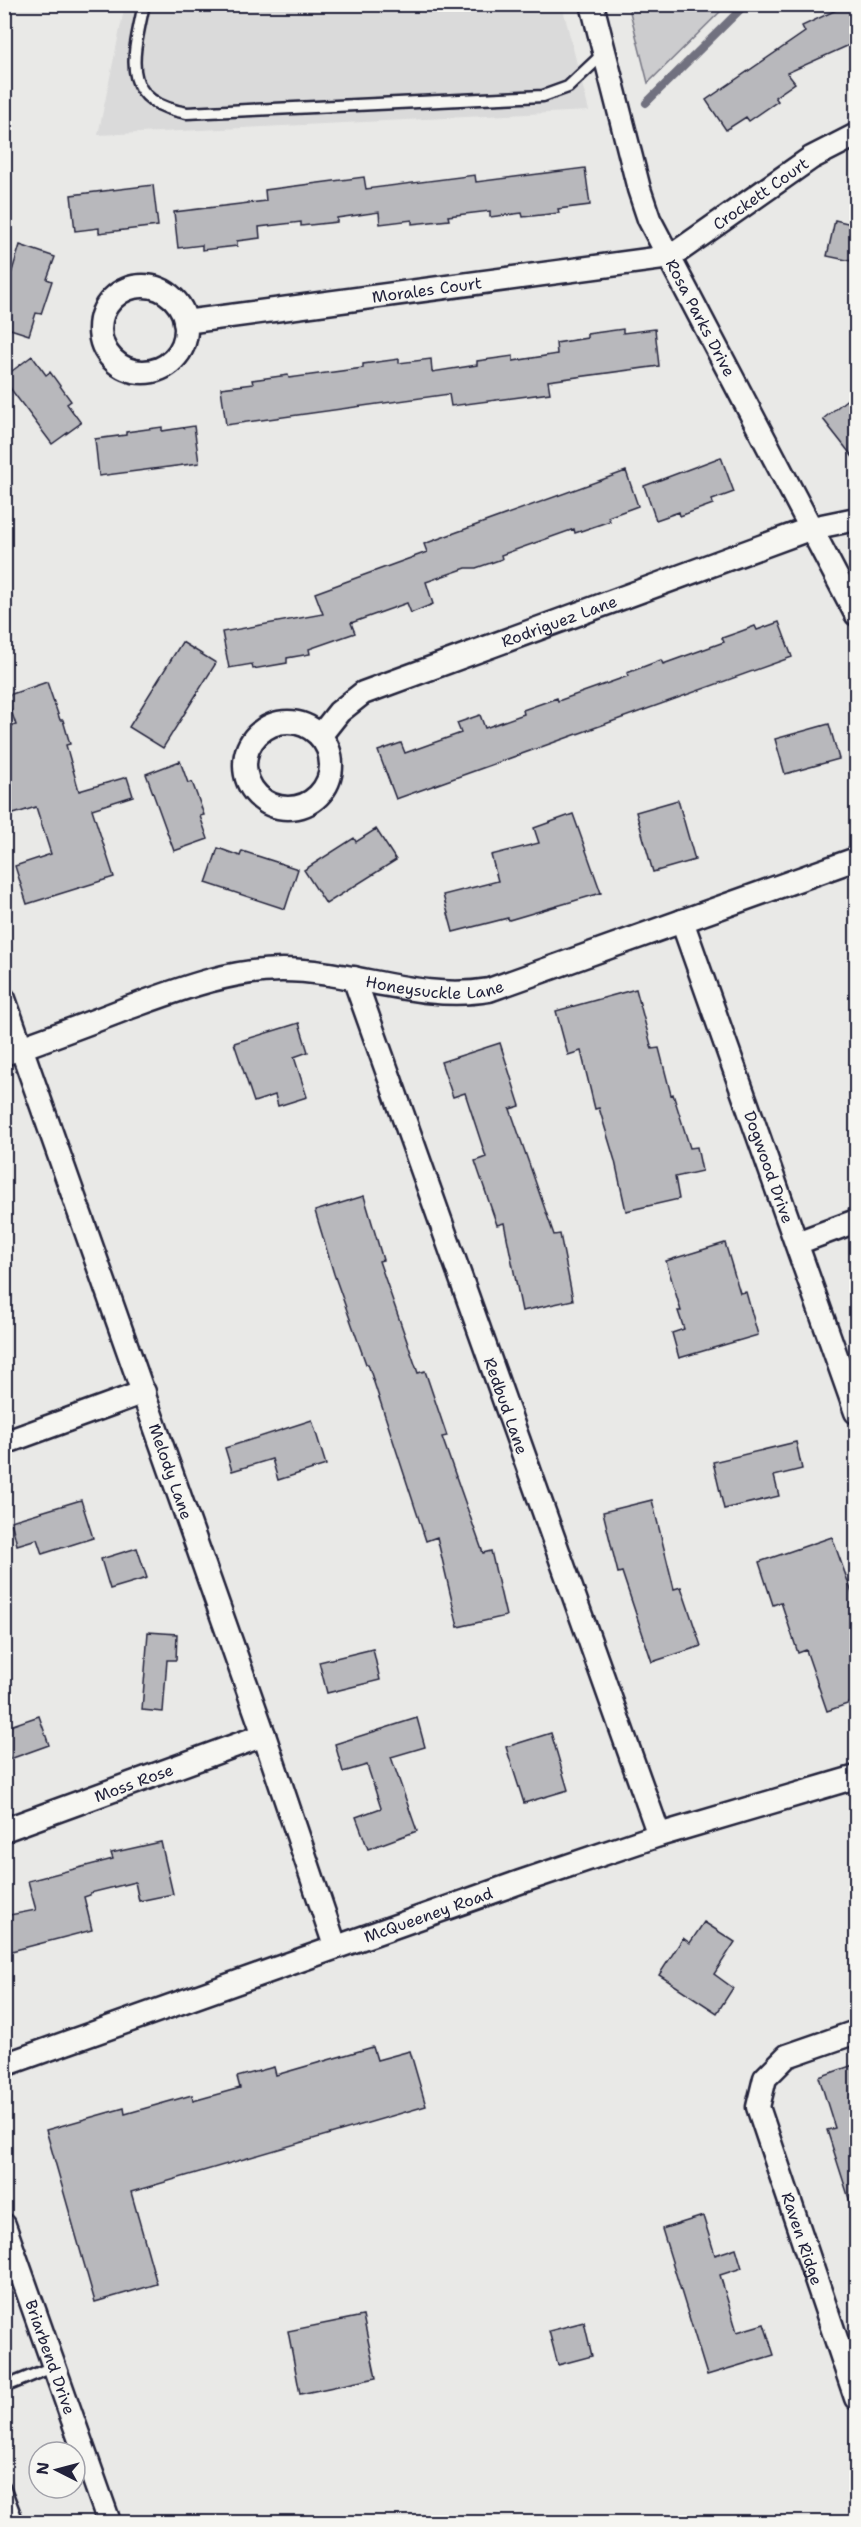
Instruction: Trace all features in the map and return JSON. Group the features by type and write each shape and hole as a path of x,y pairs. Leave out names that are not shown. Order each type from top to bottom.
{"street":[{"name":"Rosa Parks Drive","path":"592,4 644,205 856,614"},
{"name":"Crockett Court","path":"670,257 811,158 856,135"},
{"name":"Morales Court","path":"185,322 670,257"},
{"name":"Rodriguez Lane","path":"320,736 339,712 363,693 812,528 856,519"},
{"name":"Honeysuckle Lane","path":"13,1051 176,991 228,976 282,970 321,972 435,993 489,990 856,859"},
{"name":"Dogwood Drive","path":"681,921 856,1412"},
{"name":"Redbud Lane","path":"354,978 659,1835"},
{"name":"Melody Lane","path":"4,999 13,1051 144,1392 335,1946"},
{"path":"797,1243 856,1221"},
{"path":"4,1443 144,1392"},
{"name":"Moss Rose","path":"4,1830 264,1735"},
{"name":"McQueeney Road","path":"4,2065 335,1946 659,1835 856,1777"},
{"name":"Raven Ridge","path":"856,2032 787,2056 765,2078 758,2107 856,2398"},
{"name":"Briarbend Drive","path":"4,2225 109,2523"}],"lane":[{"path":"144,4 136,42 135,76 148,99 171,110 187,113 543,96 568,87 604,53"},
{"path":"4,2387 55,2366"},
{"path":"4,2486 18,2523"}],"shaded area":[{"path":"628,4 727,4 727,5 648,83"},
{"path":"125,5 562,5 589,111 98,135"}],"building":[{"path":"849,4 856,4 856,42 787,73 795,83 775,97 778,101 749,121 746,117 726,130 706,100 805,32 802,26"},
{"path":"585,168 590,205 558,209 559,213 523,217 522,213 490,217 490,211 448,216 449,220 412,224 412,220 380,224 379,212 337,218 337,222 301,226 301,222 259,227 260,238 237,241 237,246 202,250 202,245 178,248 174,212 266,201 265,190 364,177 366,189 475,175 476,182"},
{"path":"153,185 158,226 99,233 99,228 75,231 71,195"},
{"path":"835,220 856,225 856,262 827,256"},
{"path":"20,245 55,257 47,279 52,281 41,314 36,313 29,335 4,327 4,280 9,281"},
{"path":"623,329 623,333 655,329 659,366 548,381 550,393 451,406 449,394 226,425 221,388 253,384 252,380 288,375 289,378 363,368 363,364 399,359 399,363 431,359 432,372 477,365 477,361 513,356 513,361 557,354 556,343 587,338 587,334"},
{"path":"32,356 46,375 50,372 71,401 67,404 81,423 52,444 4,380 4,377"},
{"path":"856,392 856,461 823,419"},
{"path":"194,426 199,463 99,476 95,439 162,427 162,431"},
{"path":"721,457 734,492 712,500 713,504 680,516 679,512 656,520 644,486"},
{"path":"626,471 638,506 608,517 610,521 575,533 574,529 501,555 502,559 476,568 466,568 426,582 433,604 411,613 407,603 351,623 355,633 309,649 310,654 287,658 287,663 253,669 252,664 229,668 222,632 323,614 315,593 427,552 424,544"},
{"path":"779,622 792,657 396,799 378,751 401,743 405,753 461,733 457,723 480,715 485,728 524,714 523,710 557,698 558,701 628,676 627,673 661,660 663,664 724,642 722,638 755,626 757,630"},
{"path":"182,642 216,663 163,748 129,727"},
{"path":"47,682 60,720 63,720 70,744 66,745 79,791 127,777 133,796 92,809 114,877 27,904 15,866 51,854 36,807 4,817 4,728 16,725 6,696"},
{"path":"829,724 839,759 785,774 775,739"},
{"path":"180,761 188,783 192,782 198,798 204,815 200,816 208,839 174,851 146,774"},
{"path":"678,800 695,860 653,872 636,812"},
{"path":"573,814 601,893 509,920 508,918 453,932 443,895 498,881 491,855 539,843 534,828"},
{"path":"376,829 396,860 326,904 304,870 354,838 356,842"},
{"path":"218,848 240,856 242,851 298,869 285,909 206,883"},
{"path":"636,989 652,1049 659,1048 671,1095 673,1094 690,1148 697,1147 702,1171 675,1177 679,1199 626,1211 615,1161 599,1108 595,1109 581,1051 568,1055 556,1011"},
{"path":"299,1023 308,1052 294,1057 307,1097 278,1106 275,1095 254,1102 234,1043"},
{"path":"500,1043 520,1106 510,1109 554,1235 560,1234 573,1300 522,1311 504,1223 497,1225 475,1161 486,1157 465,1093 453,1097 441,1062"},
{"path":"364,1196 383,1260 379,1261 418,1373 425,1371 447,1436 442,1437 483,1553 491,1551 506,1616 458,1627 437,1537 426,1541 368,1364 366,1364 334,1274 315,1211"},
{"path":"725,1243 740,1293 746,1292 758,1335 679,1358 672,1333 684,1329 666,1261"},
{"path":"312,1420 326,1465 278,1480 272,1459 232,1471 225,1448"},
{"path":"796,1442 802,1469 774,1476 779,1496 724,1509 713,1462"},
{"path":"81,1500 93,1538 42,1554 37,1539 17,1545 11,1521"},
{"path":"652,1500 674,1589 681,1587 701,1646 652,1662 622,1572 618,1573 603,1512"},
{"path":"832,1537 856,1604 856,1701 827,1711 806,1650 798,1653 781,1602 773,1605 759,1562"},
{"path":"137,1548 147,1578 110,1589 101,1559"},
{"path":"148,1632 177,1634 176,1660 167,1660 163,1712 142,1710"},
{"path":"373,1649 380,1680 327,1693 319,1662"},
{"path":"39,1716 49,1745 10,1759 4,1744 4,1728"},
{"path":"417,1718 425,1747 391,1757 417,1831 368,1849 356,1817 381,1808 367,1765 343,1772 335,1744"},
{"path":"551,1733 568,1790 524,1803 506,1747"},
{"path":"161,1842 173,1894 139,1901 135,1882 90,1893 84,1897 92,1930 4,1953 4,1916 36,1910 28,1881 113,1859 111,1853"},
{"path":"704,1922 735,1942 714,1974 733,1988 717,2013 659,1975 683,1938 690,1943"},
{"path":"373,2047 377,2060 410,2051 426,2106 131,2192 157,2284 95,2302 46,2130 124,2108 125,2114 192,2095 193,2101 240,2088 237,2077 274,2067 276,2075"},
{"path":"856,2064 856,2204 851,2205 827,2130 835,2128 819,2077"},
{"path":"703,2216 715,2255 736,2248 742,2268 720,2275 737,2332 764,2324 774,2355 707,2375 662,2229"},
{"path":"363,2316 376,2378 300,2394 288,2331"},
{"path":"584,2322 592,2356 558,2365 549,2331"}],"waterway":[{"path":"646,103 746,4"}]}
